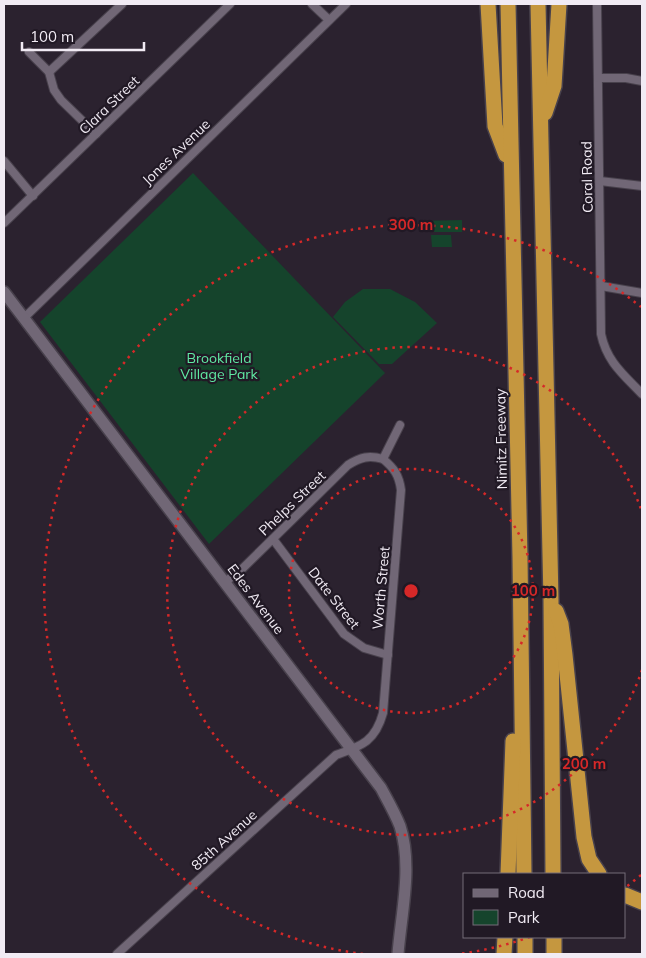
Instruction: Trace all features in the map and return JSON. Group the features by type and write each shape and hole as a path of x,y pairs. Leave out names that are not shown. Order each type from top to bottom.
{"highway":[{"path":"488,4 496,126 510,165"},
{"name":"Nimitz Freeway","path":"508,4 520,557 524,873"},
{"path":"538,4 551,600 553,873"},
{"path":"542,122 554,86 559,4"},
{"path":"508,873 520,557"},
{"path":"551,600 561,624 584,837 589,859 598,873"},
{"path":"626,895 642,902"},
{"path":"504,954 505,938"},
{"path":"525,938 525,954"},
{"path":"554,938 554,954"}],"street":[{"path":"49,72 122,4"},
{"name":"Clara Street","path":"4,223 230,4"},
{"path":"312,4 329,20"},
{"name":"Jones Avenue","path":"24,318 346,4"},
{"name":"Coral Road","path":"597,4 601,334 604,350 613,364 642,394"},
{"path":"28,52 49,72 54,90 61,100 96,134"},
{"path":"598,78 626,78 642,81"},
{"path":"4,161 33,196"},
{"path":"600,181 642,186"},
{"path":"600,286 642,293"},
{"name":"Edes Avenue","path":"4,292 381,788 400,828 405,873 398,954"},
{"path":"383,459 400,425"},
{"name":"Phelps Street","path":"225,582 273,539 348,465 359,458 372,456 383,459"},
{"name":"Worth Street","path":"351,750 364,745 380,724 383,714 401,490 399,477 393,467 383,459"},
{"name":"Date Street","path":"273,539 344,634 364,648 388,654"},
{"name":"85th Avenue","path":"117,954 336,755 351,750"}],"green space":[{"name":"Brookfield Village Park","path":"193,173 385,373 209,544 40,322"},
{"path":"462,220 462,232 421,232 421,221"},
{"path":"431,235 451,235 452,247 432,247"},
{"path":"363,289 390,289 415,302 437,323 392,364 379,364 333,317 345,302"}]}
